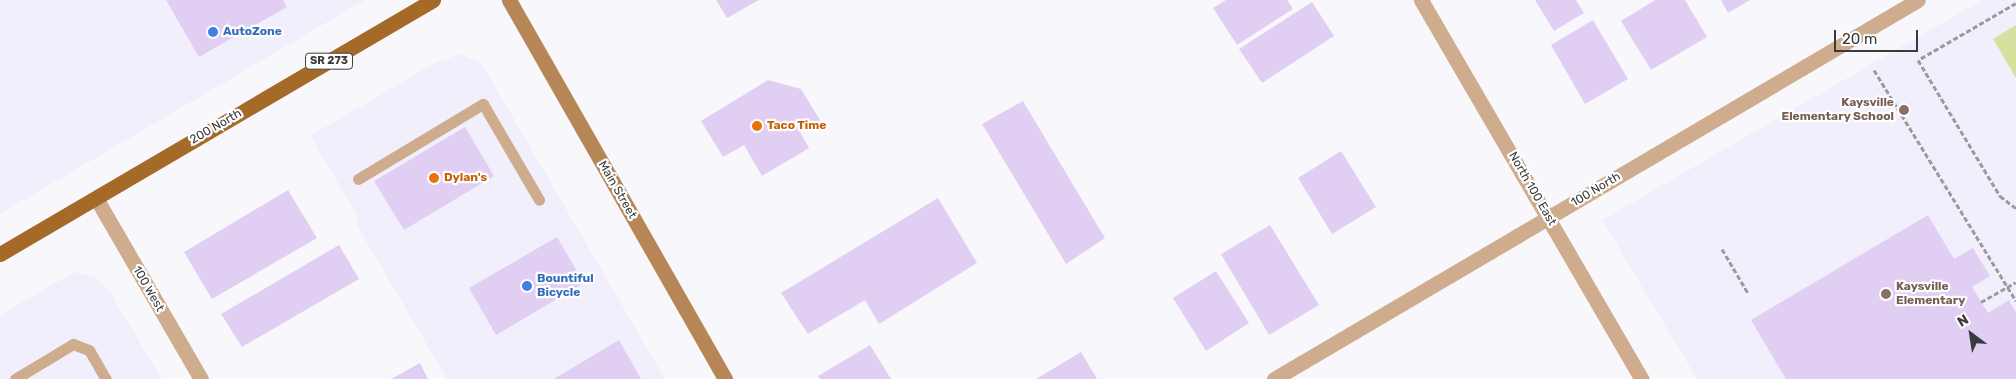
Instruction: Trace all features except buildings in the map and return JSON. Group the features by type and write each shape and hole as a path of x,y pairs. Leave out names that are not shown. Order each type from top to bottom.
{"main road":[{"name":"200 North","path":"0,254 433,0"},
{"name":"Main Street","path":"509,0 725,379"}],"street":[{"name":"North 100 East","path":"1421,0 1642,379"},
{"name":"100 North","path":"1274,379 1918,0"},
{"name":"100 West","path":"96,198 201,379"}],"lane":[{"path":"358,179 483,104 539,200"},
{"path":"15,379 73,344 89,350 106,379"}],"path":[{"path":"2016,3 1918,60 2000,196 2016,208"},
{"path":"1874,70 2016,301"},
{"path":"1722,249 1748,293"},
{"path":"1981,302 2016,282"}],"shaded area":[{"path":"0,0 365,0 0,214"},
{"name":"Kaysville Elementary School","path":"1982,0 2016,0 2016,379 1697,379 1602,220"},
{"path":"461,54 482,64 665,379 447,379 356,224 358,217 310,136 436,62"},
{"path":"74,272 95,277 110,292 162,379 0,379 0,315"}],"green space":[{"path":"2016,25 2016,78 1993,39"}],"place":[{"name":"AutoZone","path":"213,32"},
{"name":"Kaysville Elementary School","path":"1904,110"},
{"name":"Taco Time","path":"757,126"},
{"name":"Dylan's","path":"434,178"},
{"name":"Bountiful Bicycle","path":"527,286"},
{"name":"Kaysville Elementary","path":"1886,294"}]}
